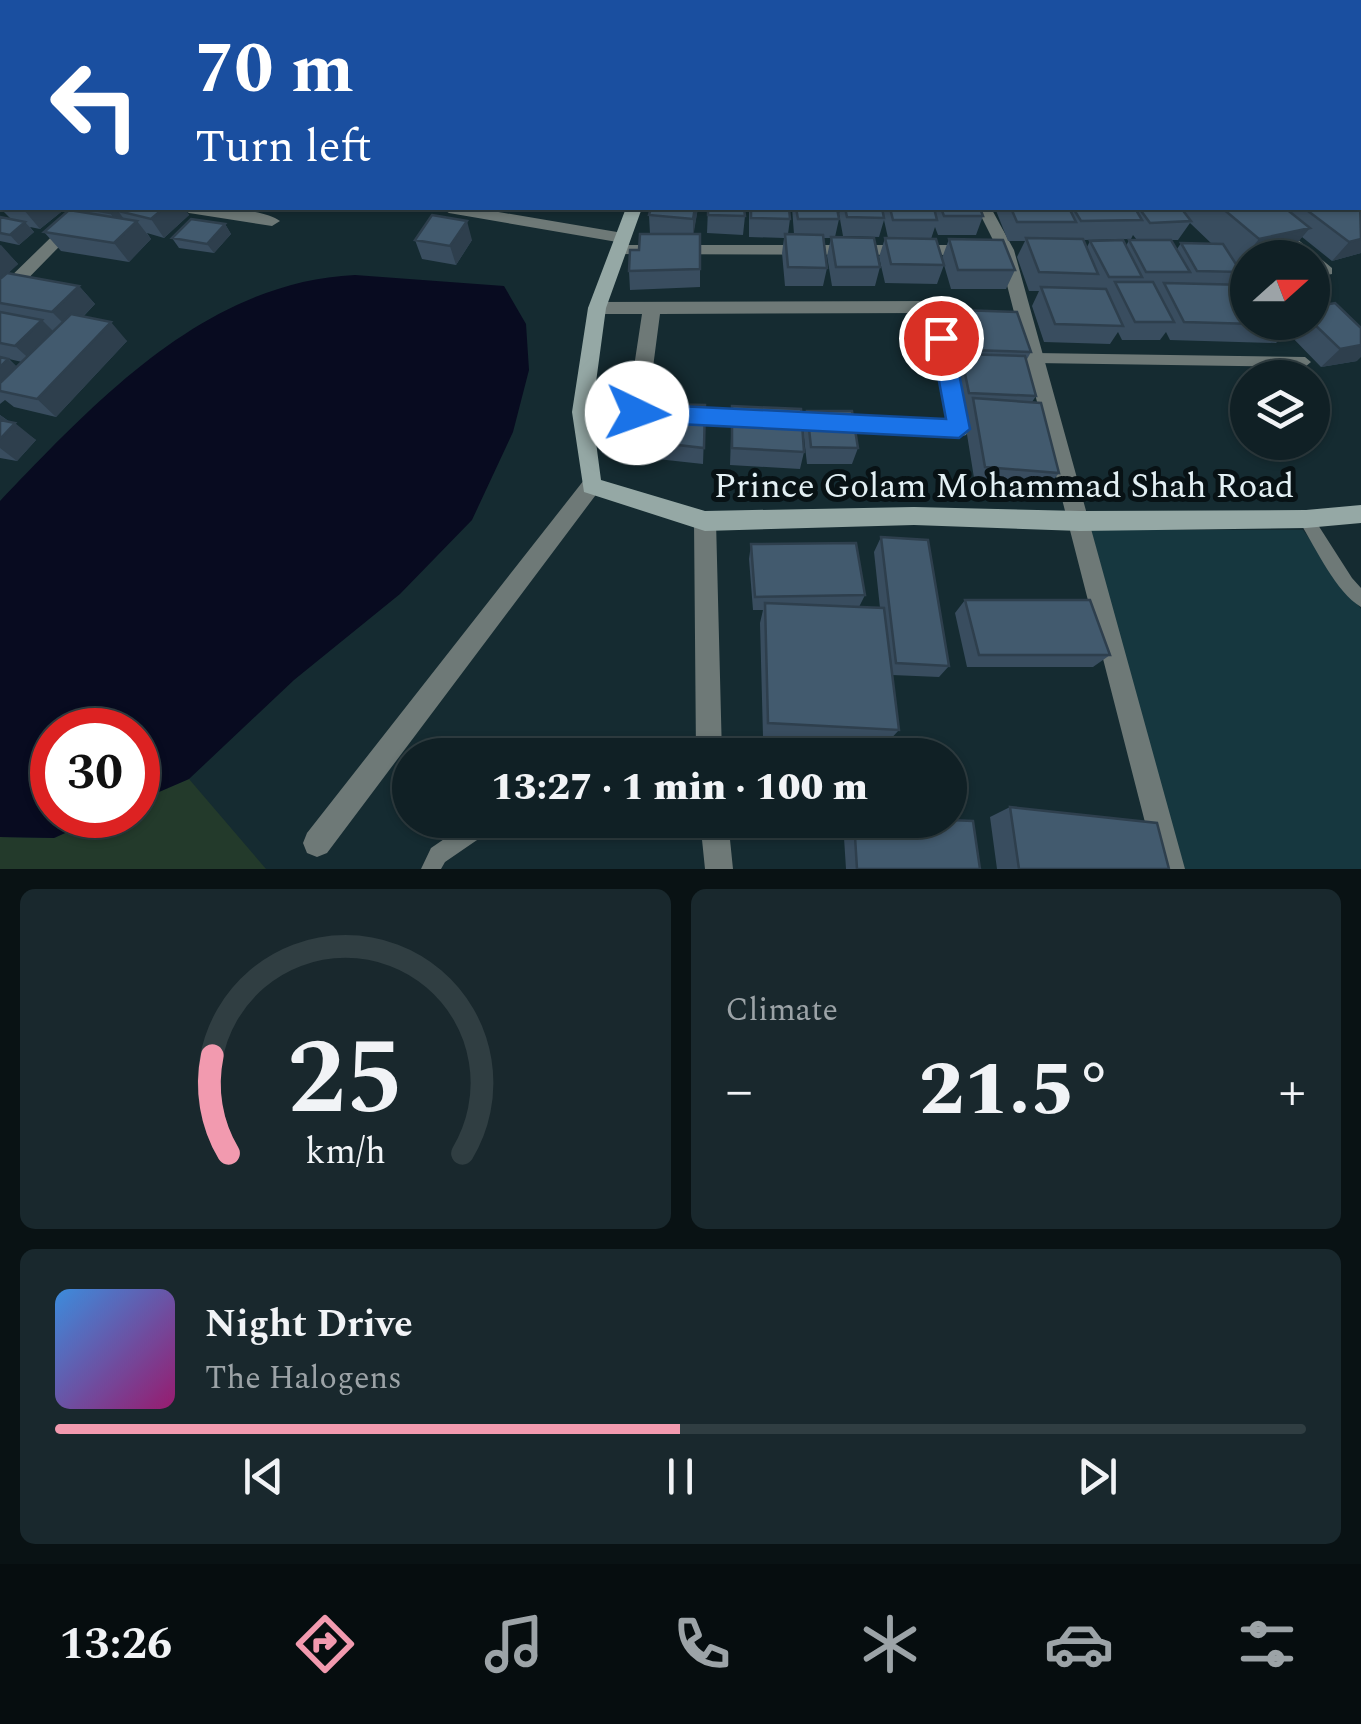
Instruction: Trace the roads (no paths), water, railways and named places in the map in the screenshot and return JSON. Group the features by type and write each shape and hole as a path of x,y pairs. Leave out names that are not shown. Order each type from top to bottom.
{"street":[{"path":"0,297 25,260 87,210"},
{"path":"203,210 272,220"},
{"path":"458,210 620,244 1015,251"},
{"path":"316,843 591,486 598,308 633,210"},
{"path":"985,210 1015,251 1035,358 1171,869"},
{"path":"596,412 959,429 935,307 598,308"},
{"path":"637,413 652,308"},
{"name":"Prince Golam Mohammad Shah Road","path":"591,486 705,521 914,516 1080,521 1306,519 1361,514"},
{"path":"705,521 709,738"},
{"path":"716,838 719,869"}],"lane":[{"path":"1256,210 1291,240"},
{"path":"1268,220 1281,216"},
{"path":"1217,257 1230,267"},
{"path":"1035,358 1230,361"},
{"path":"1306,519 1346,583 1361,599"},
{"path":"431,869 438,855 463,838"}]}
